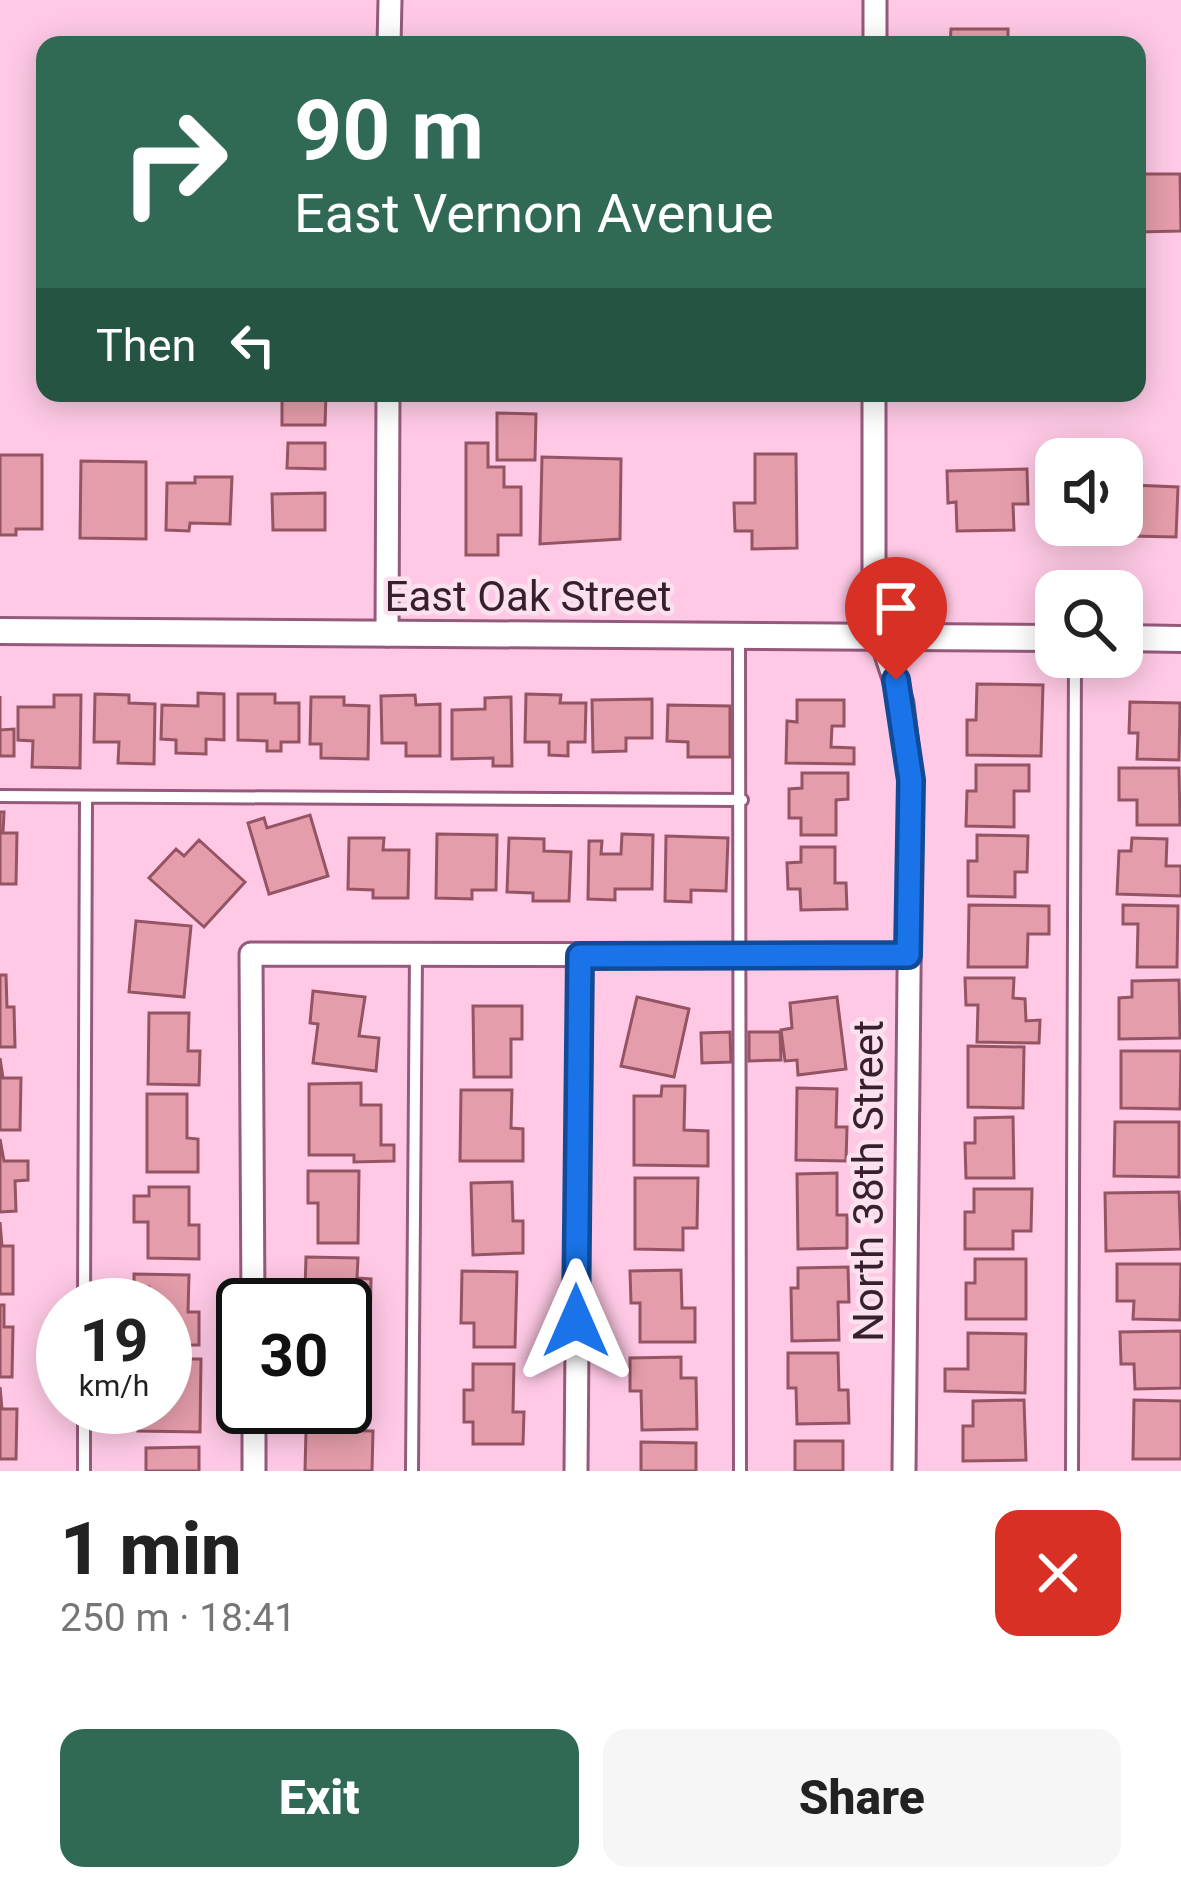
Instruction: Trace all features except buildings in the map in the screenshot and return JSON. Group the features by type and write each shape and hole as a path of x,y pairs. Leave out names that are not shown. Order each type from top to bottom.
{"street":[{"path":"389,36 390,0"},
{"path":"875,0 875,36"},
{"path":"387,634 388,402"},
{"name":"North 38th Street","path":"874,402 874,598 880,636 902,704 911,780 904,1471"},
{"name":"East Oak Street","path":"0,631 1035,638"},
{"path":"1143,638 1181,639"},
{"path":"253,1278 251,953 908,955"},
{"path":"576,1471 580,956"},
{"path":"254,1434 254,1471"}],"lane":[{"path":"739,636 740,1471"},
{"path":"1072,1471 1075,678"},
{"path":"0,796 742,800"},
{"path":"84,1278 86,796"},
{"path":"412,1471 416,955"},
{"path":"84,1434 84,1471"}],"route":[{"path":"576,1321 580,956 908,955 911,780 896,680"}]}
